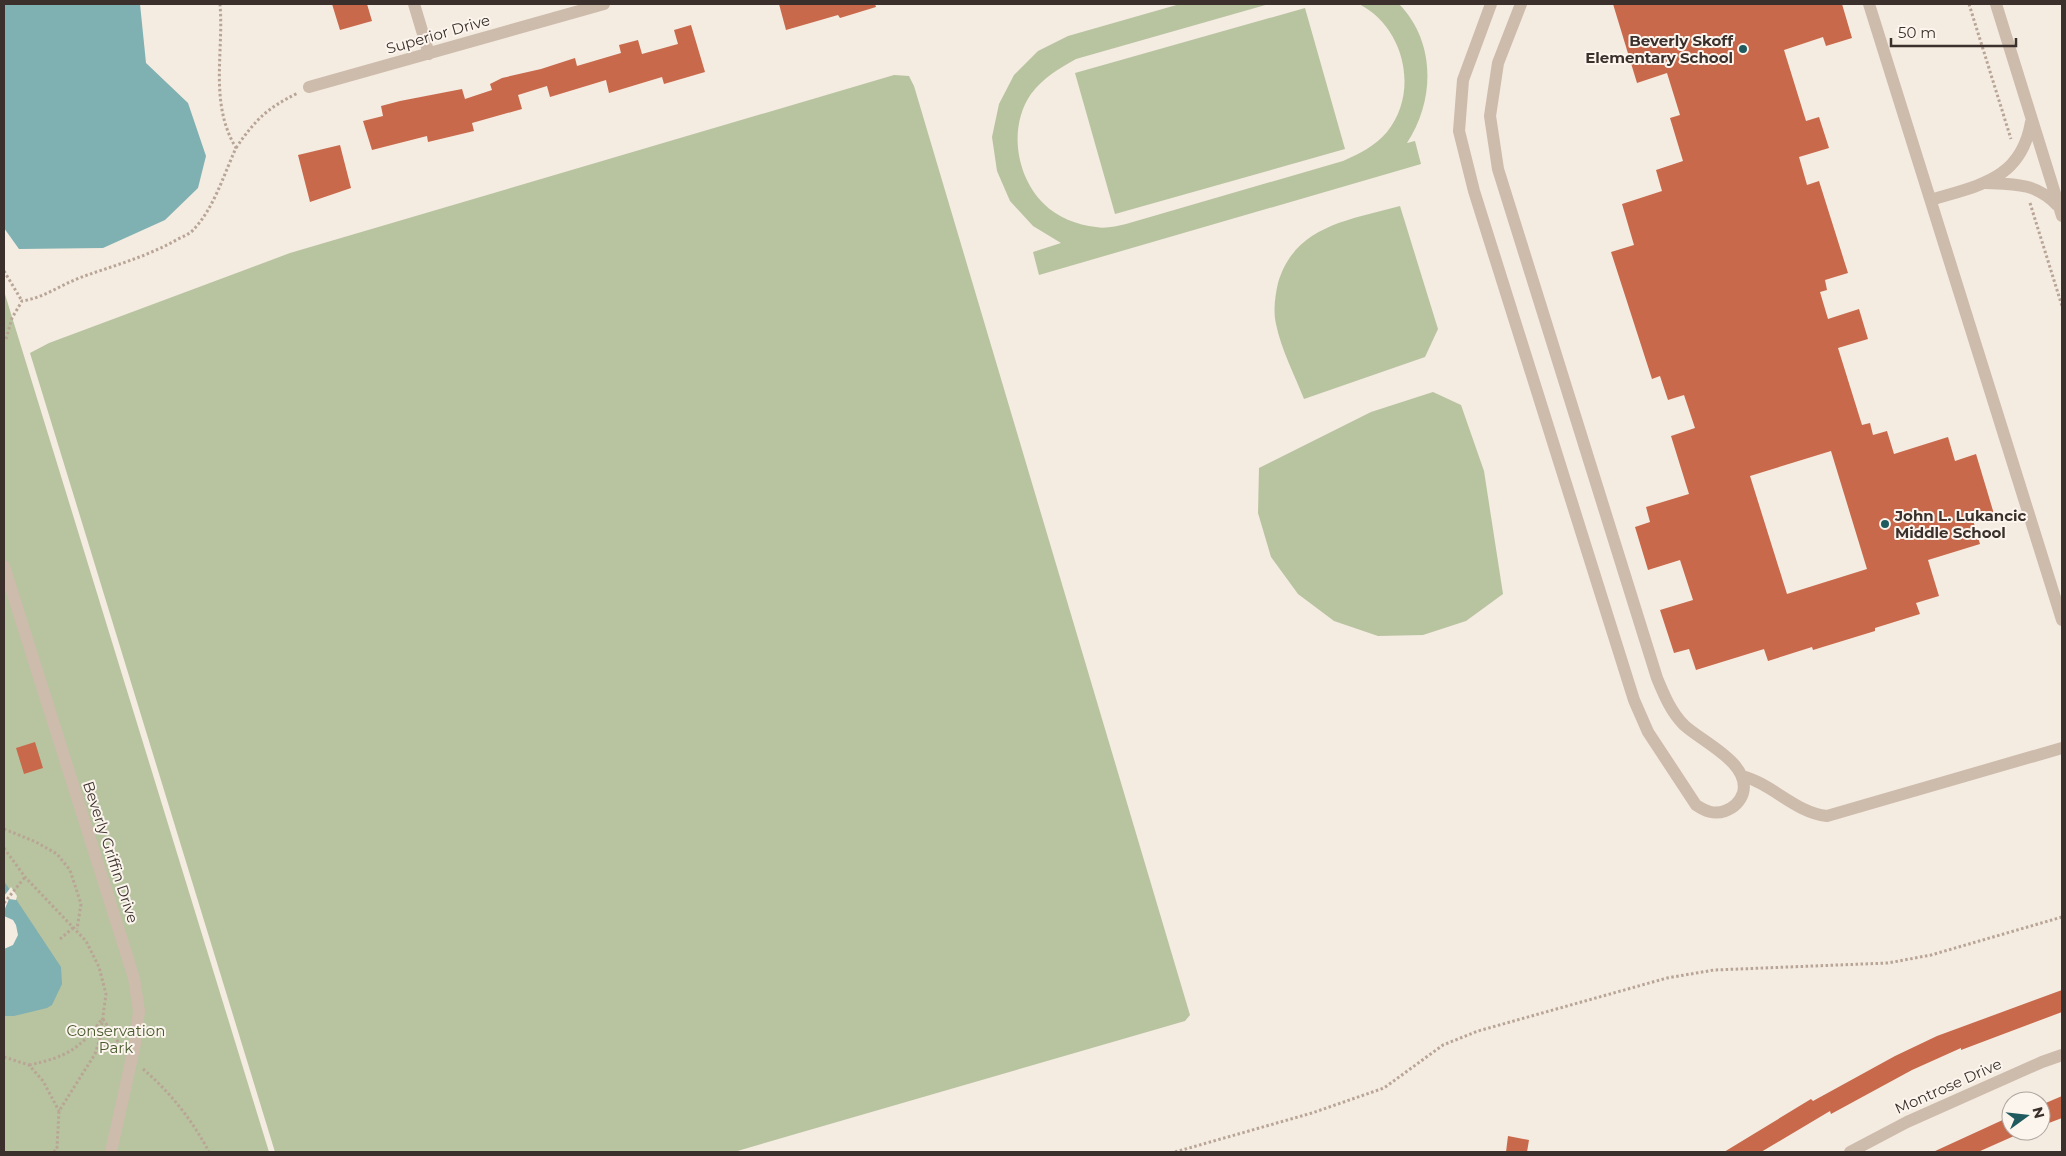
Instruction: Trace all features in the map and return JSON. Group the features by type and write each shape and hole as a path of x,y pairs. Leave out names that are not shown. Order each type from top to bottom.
{"street":[{"path":"414,4 428,54"},
{"name":"Superior Drive","path":"309,87 604,4"},
{"path":"1491,4 1463,80 1459,131 1474,191 1634,700 1648,732 1696,805 1704,810 1721,812 1737,804 1744,787 1742,776 1737,766 1683,724 1667,703 1657,678 1498,169 1490,116 1498,63 1522,4"},
{"path":"1869,4 2062,620"},
{"path":"1996,4 2061,211"},
{"path":"1931,200 1986,183 2004,171 2018,159 2028,138 2032,118"},
{"path":"1986,183 2026,186 2046,194 2061,211"},
{"name":"Beverly Griffin Drive","path":"4,566 134,978 139,1011 131,1060 111,1152"},
{"path":"1742,776 1756,780 1801,809 1827,816 2062,748"},
{"name":"Montrose Drive","path":"1850,1152 1906,1122 2034,1065 2062,1055"}],"path":[{"path":"220,4 219,89 227,128 236,148"},
{"path":"22,301 34,299 78,278 122,264 166,246 192,231 200,223 212,202 236,148 261,115 281,101 309,87"},
{"path":"4,271 22,301"},
{"path":"6,339 12,318 22,301"},
{"path":"4,829 36,842 57,854 70,870 81,904 76,928 60,939"},
{"path":"4,848 25,877 76,928 86,941 100,967 106,994 95,1054 58,1111"},
{"path":"4,903 25,877"},
{"path":"1175,1152 1312,1113 1384,1088 1443,1045 1478,1031 1667,978 1714,970 1888,963 1931,955 2062,917"},
{"path":"103,1018 131,1060 145,1070 178,1104 209,1152"},
{"path":"4,1057 29,1065 52,1060 74,1050 88,1039 103,1018"},
{"path":"29,1065 43,1081 58,1111 58,1152"},
{"path":"54,1152 57,1147"}],"green space":[{"path":"1180,4 1269,4 1076,59 1057,70 1041,83 1031,94 1019,121 1018,151 1027,180 1034,193 1055,213 1068,220 1089,226 1103,228 1119,226 1343,161 1372,145 1387,132 1397,116 1403,98 1405,80 1402,61 1396,44 1387,28 1374,14 1359,4 1399,4 1411,19 1420,36 1425,53 1427,90 1423,108 1407,143 1415,141 1421,164 1039,275 1033,252 1061,243 1033,226 1010,201 997,171 992,137 999,104 1014,75 1038,51 1068,36"},
{"path":"1305,8 1345,149 1115,214 1075,73"},
{"path":"894,75 909,76 914,86 1190,1015 1185,1021 734,1152 275,1152 30,353 49,343 290,253"},
{"path":"1400,206 1438,329 1425,357 1304,399 1285,353 1275,319 1278,283 1286,264 1297,248 1327,228 1344,221"},
{"name":"Conservation Park","path":"4,291 269,1152 4,1152"},
{"path":"1433,392 1461,405 1484,471 1503,594 1466,621 1423,635 1378,636 1334,621 1298,594 1271,557 1258,513 1259,468 1371,412"}],"water":[{"path":"4,4 140,4 146,63 188,103 206,156 198,188 165,220 103,248 19,249 4,228"},
{"path":"4,881 61,967 62,984 52,1005 14,1016 4,1016"}],"pier":[{"path":"11,887 17,896 16,900 9,899 4,911 4,896"},
{"path":"4,916 13,920 18,935 13,945 4,949"}],"building":[{"path":"332,4 367,4 372,21 340,30"},
{"path":"779,4 875,4 876,7 840,18 838,15 786,30"},
{"path":"1613,4 1842,4 1852,38 1826,46 1823,37 1784,50 1806,121 1819,117 1829,148 1799,157 1807,185 1819,181 1848,273 1825,280 1827,290 1820,292 1828,319 1859,309 1868,339 1838,348 1862,425 1870,423 1873,435 1887,431 1894,454 1948,437 1955,461 1976,454 1994,514 1973,520 1980,544 1928,560 1939,596 1916,603 1920,614 1875,628 1875,631 1813,650 1812,647 1768,661 1764,649 1696,670 1689,649 1674,653 1660,610 1693,600 1680,560 1648,570 1635,527 1650,522 1646,507 1689,494 1671,436 1695,428 1684,395 1668,400 1660,376 1652,379 1611,252 1634,245 1622,204 1662,191 1656,170 1683,161 1670,118 1680,115 1667,73 1637,83","holes":["1831,451 1867,569 1787,594 1750,476"]},
{"path":"691,25 705,72 664,84 662,77 609,93 606,80 550,97 547,86 518,95 522,109 472,123 474,131 428,142 427,136 372,150 363,121 383,116 381,106 462,89 465,99 492,90 490,84 502,78 541,69 575,58 577,66 621,53 619,45 638,40 642,54 678,44 674,30"},
{"path":"340,145 351,188 310,202 298,155"},
{"path":"35,742 43,768 24,774 16,748"},
{"path":"2062,990 2062,1012 1961,1050 1961,1048 1912,1070 1831,1114 1830,1111 1761,1152 1724,1152 1811,1099 1813,1101 1895,1056 1937,1036"},
{"path":"2062,1096 2062,1118 2051,1122 2051,1101"},
{"path":"2001,1121 2001,1141 2003,1141 1978,1152 1933,1152"},
{"path":"1508,1136 1529,1140 1527,1152 1506,1152"}],"place":[{"name":"Beverly Skoff Elementary School","path":"1743,49"},
{"name":"John L. Lukancic Middle School","path":"1885,524"}]}
